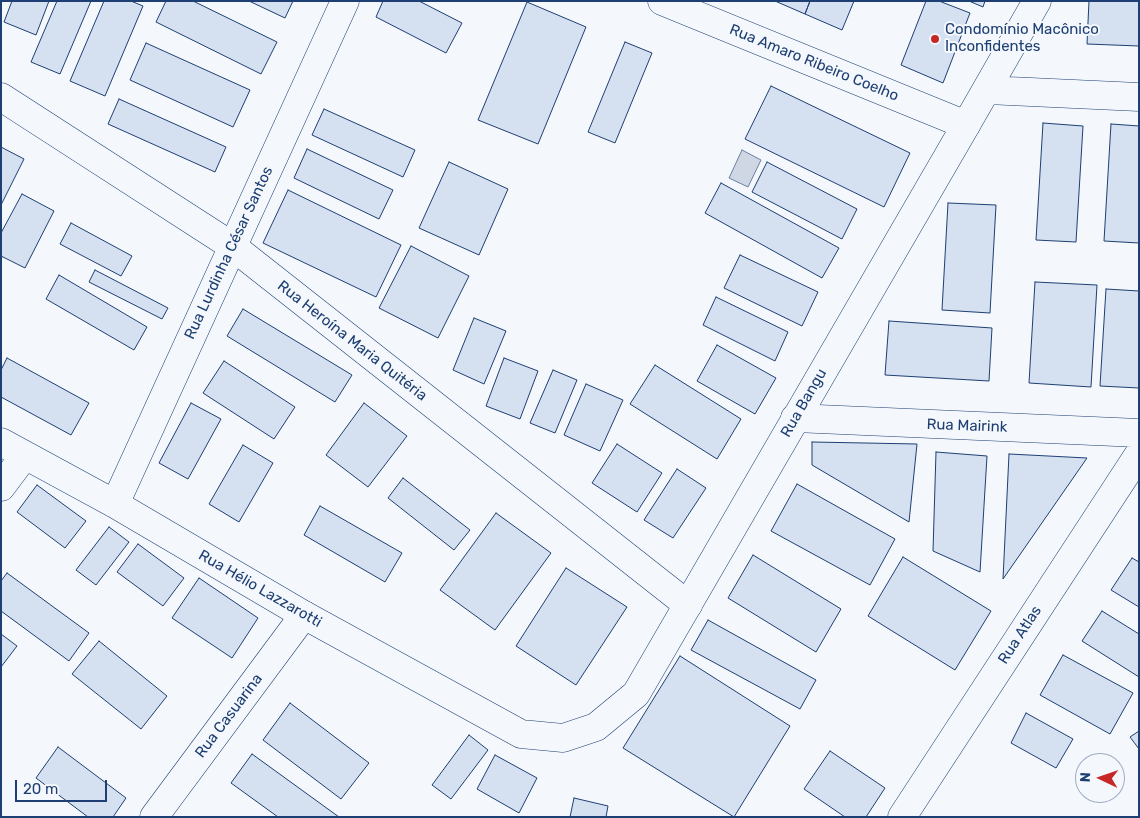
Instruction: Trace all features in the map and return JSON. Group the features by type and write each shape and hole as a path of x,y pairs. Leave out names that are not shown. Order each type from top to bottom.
{"street":[{"name":"Rua Lurdinha César Santos","path":"114,504 345,1"},
{"name":"Rua Amaro Ribeiro Coelho","path":"662,1 966,125"},
{"name":"Rua Bangu","path":"521,734 564,738 596,727 636,694 1037,1"},
{"path":"986,90 1139,97"},
{"name":"Rua Heroína Maria Quitéria","path":"1,97 232,246 688,605"},
{"name":"Rua Mairink","path":"795,418 1139,433"},
{"path":"1,487 13,449"},
{"name":"Rua Hélio Lazzarotti","path":"13,449 114,504 304,615 521,734"},
{"name":"Rua Atlas","path":"902,817 1139,454"},
{"name":"Rua Casuarina","path":"154,817 304,615"}],"shaded area":[{"path":"742,150 761,160 748,187 729,178"}],"building":[{"path":"12,1 49,1 36,35 4,22"},
{"path":"57,1 91,1 60,74 31,62"},
{"path":"104,1 131,1 143,6 105,96 70,81"},
{"path":"166,1 193,1 277,42 261,74 156,22"},
{"path":"249,1 293,1 285,18"},
{"path":"383,1 419,1 462,23 446,53 376,17"},
{"path":"775,1 810,1 805,14"},
{"path":"810,1 854,1 842,30 805,14"},
{"name":"Condomínio Macônico Inconfidentes","path":"926,1 939,1 970,13 943,83 901,65"},
{"path":"969,1 985,1 983,7"},
{"path":"1089,1 1139,1 1139,46 1087,44"},
{"path":"527,2 586,27 538,144 478,120"},
{"path":"625,42 652,53 615,143 588,132"},
{"path":"146,43 250,90 233,127 130,80"},
{"path":"771,86 910,153 884,207 745,139"},
{"path":"119,99 226,147 215,172 108,124"},
{"path":"324,109 415,150 403,177 312,135"},
{"path":"1043,123 1083,126 1076,242 1036,240"},
{"path":"1111,124 1139,126 1139,243 1104,241"},
{"path":"1,147 24,159 1,205"},
{"path":"307,149 393,190 379,219 294,178"},
{"path":"449,162 508,189 479,255 419,228"},
{"path":"767,162 857,209 842,239 752,192"},
{"path":"721,183 839,248 822,278 705,213"},
{"path":"288,190 401,245 376,297 263,243"},
{"path":"22,194 54,211 25,268 1,256 1,233"},
{"path":"948,203 996,205 990,313 942,310"},
{"path":"71,223 132,256 121,276 60,244"},
{"path":"411,246 469,276 438,338 379,308"},
{"path":"740,255 818,292 802,326 724,288"},
{"path":"95,270 168,308 162,319 89,282"},
{"path":"59,275 147,327 134,350 46,299"},
{"path":"1035,282 1097,285 1091,387 1029,383"},
{"path":"1106,289 1139,291 1139,388 1100,386"},
{"path":"716,297 788,332 775,361 703,325"},
{"path":"243,309 352,375 335,402 227,336"},
{"path":"474,318 506,331 484,384 453,370"},
{"path":"889,321 992,328 989,381 885,375"},
{"path":"717,345 776,378 755,414 697,381"},
{"path":"7,358 89,403 71,435 1,397 1,370"},
{"path":"504,358 538,371 520,419 486,406"},
{"path":"224,361 295,407 274,439 203,393"},
{"path":"655,365 741,419 717,459 630,404"},
{"path":"553,370 577,380 555,433 530,423"},
{"path":"586,384 623,400 600,451 564,435"},
{"path":"191,403 221,419 188,479 159,463"},
{"path":"364,403 407,436 368,487 326,455"},
{"path":"812,442 917,444 909,522 812,465"},
{"path":"617,444 662,473 637,512 592,483"},
{"path":"243,445 273,463 239,522 209,504"},
{"path":"936,452 987,456 980,572 933,551"},
{"path":"1009,454 1087,458 1003,579"},
{"path":"677,469 706,488 673,538 644,520"},
{"path":"403,478 470,530 454,550 388,498"},
{"path":"797,484 895,539 870,585 771,531"},
{"path":"37,485 86,521 65,548 17,512"},
{"path":"320,506 402,553 385,582 304,535"},
{"path":"496,513 551,553 495,630 440,590"},
{"path":"109,527 129,542 96,585 76,570"},
{"path":"138,544 184,578 163,606 117,572"},
{"path":"753,555 841,609 816,652 728,598"},
{"path":"903,557 991,611 955,670 868,616"},
{"path":"1132,558 1139,562 1139,607 1111,590"},
{"path":"566,568 627,607 576,685 516,646"},
{"path":"7,573 89,633 69,661 1,611 1,581"},
{"path":"199,578 258,618 232,658 172,618"},
{"path":"1102,611 1139,634 1139,677 1082,641"},
{"path":"708,620 816,680 800,709 691,650"},
{"path":"1,634 17,646 1,667"},
{"path":"99,641 167,696 141,729 72,674"},
{"path":"1063,655 1133,693 1110,734 1040,695"},
{"path":"680,656 790,726 734,817 623,748"},
{"path":"290,703 369,763 341,799 263,740"},
{"path":"1026,713 1073,739 1056,768 1011,743"},
{"path":"1139,731 1139,749 1130,737"},
{"path":"469,735 488,750 451,799 432,785"},
{"path":"58,747 126,798 113,817 88,817 36,778"},
{"path":"830,751 885,788 866,817 845,817 804,789"},
{"path":"252,754 339,817 278,817 231,783"},
{"path":"495,755 537,778 519,813 477,789"},
{"path":"574,798 608,806 606,817 570,817"}],"place":[{"name":"Condomínio Macônico Inconfidentes","path":"935,39"}]}
